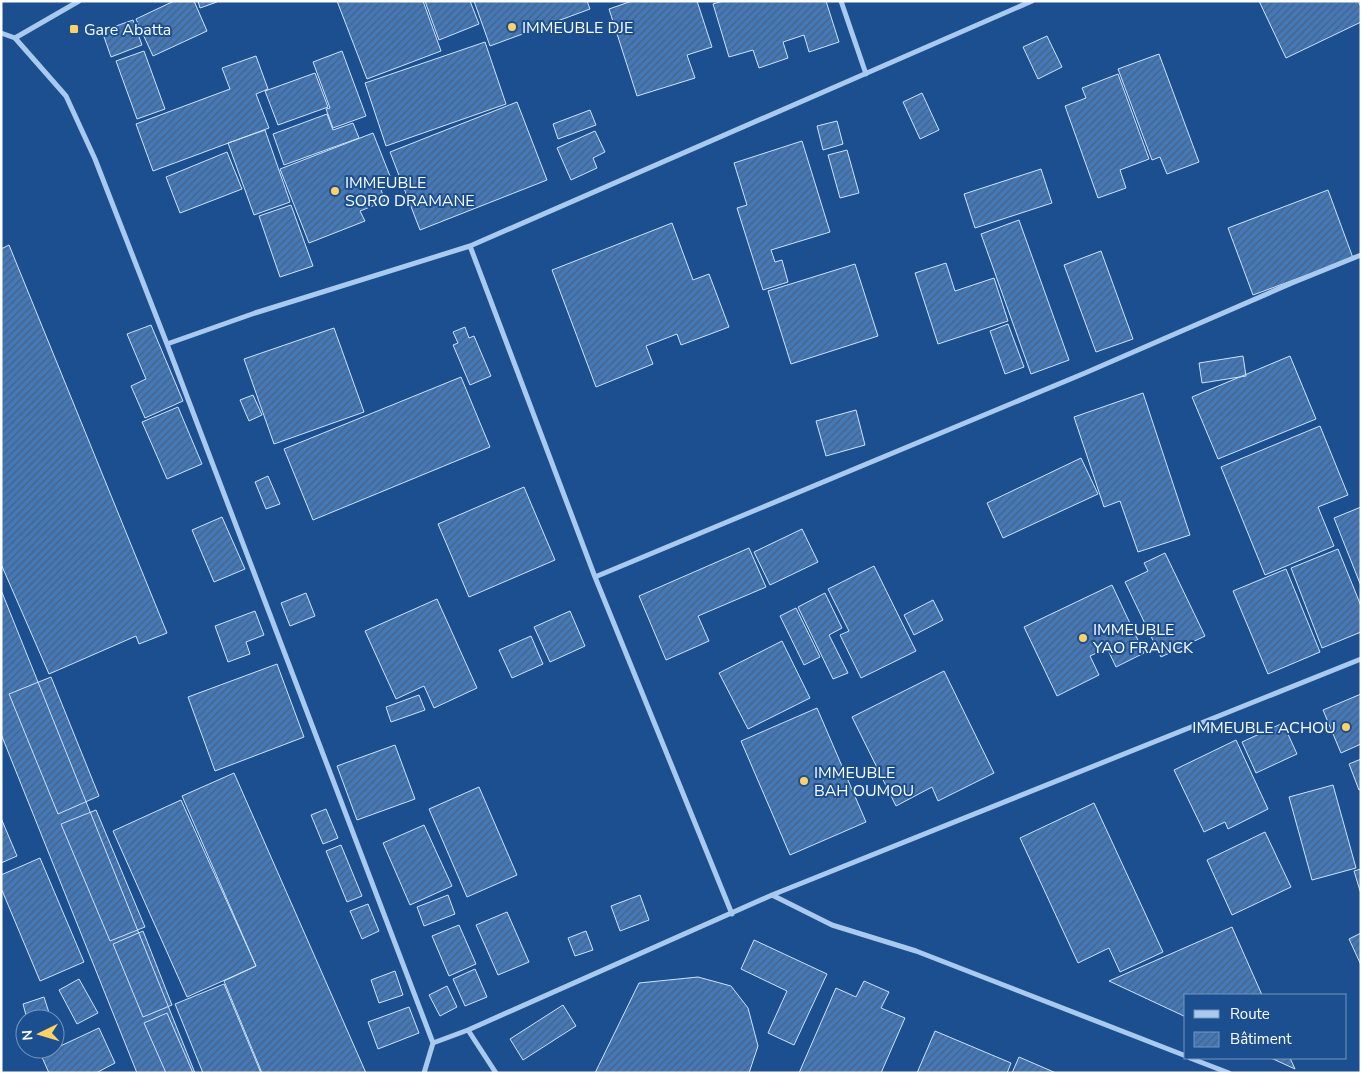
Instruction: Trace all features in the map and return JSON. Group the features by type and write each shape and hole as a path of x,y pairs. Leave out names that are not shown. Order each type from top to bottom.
{"street":[{"path":"14,38 79,1"},
{"path":"841,1 866,74"},
{"path":"167,344 255,313 470,246 1032,1"},
{"path":"1,33 14,38 66,96 95,159 433,1043 424,1073"},
{"path":"470,246 595,577 732,914"},
{"path":"595,577 1085,373 1361,255"},
{"path":"433,1043 468,1030 772,895 1361,659"},
{"path":"772,895 832,925 916,951 1184,1055"},
{"path":"468,1030 496,1073"},
{"path":"1193,1059 1229,1073"}],"building":[{"path":"174,1 194,1 207,31 153,56 136,19"},
{"path":"198,1 216,1 217,2 200,8"},
{"path":"337,1 423,1 441,51 367,79"},
{"path":"425,1 470,1 479,24 439,40"},
{"name":"IMMEUBLE DJE","path":"474,1 587,1 590,9 490,46"},
{"path":"632,1 697,1 712,47 687,55 695,78 637,96 609,9"},
{"path":"723,1 826,1 839,42 809,52 804,35 783,42 788,58 759,68 753,50 729,57 713,4"},
{"path":"1259,1 1358,1 1361,7 1361,22 1286,58"},
{"path":"133,20 142,45 111,57 102,31"},
{"path":"1047,36 1062,67 1038,79 1023,47"},
{"path":"485,42 506,104 386,146 365,83"},
{"path":"144,51 165,109 137,119 116,61"},
{"path":"342,51 366,116 333,128 326,109 330,108 313,62"},
{"path":"1159,54 1199,162 1167,174 1160,157 1152,160 1118,69"},
{"path":"256,56 268,89 256,94 269,128 153,171 136,124 230,89 222,68"},
{"path":"315,73 328,107 278,125 265,91"},
{"path":"1118,74 1149,159 1120,170 1126,188 1098,198 1065,106 1086,98 1082,88"},
{"path":"922,93 939,130 920,139 903,102"},
{"path":"517,102 547,180 420,230 390,152"},
{"path":"590,110 596,125 558,139 553,124"},
{"path":"327,114 333,130 353,123 359,138 284,165 273,134"},
{"path":"837,121 843,144 823,150 817,126"},
{"path":"265,130 290,202 254,215 228,143"},
{"path":"595,131 605,152 593,158 597,168 571,180 557,148"},
{"name":"IMMEUBLE SORO DRAMANE","path":"373,133 390,176 378,181 385,201 360,211 365,221 309,243 280,169"},
{"path":"802,141 830,232 771,250 775,262 782,260 788,282 763,290 737,208 747,205 734,163"},
{"path":"847,150 859,193 840,198 828,155"},
{"path":"227,152 242,189 180,213 166,177"},
{"path":"1041,169 1052,203 975,228 964,194"},
{"path":"1328,190 1353,258 1253,295 1228,228"},
{"path":"291,205 313,266 280,277 259,216"},
{"path":"1019,220 1069,360 1031,374 981,234"},
{"path":"672,223 693,280 709,274 729,327 681,345 677,334 646,346 653,364 596,387 552,270"},
{"path":"9,245 167,633 139,644 136,636 49,674 1,564 1,249"},
{"path":"1101,251 1133,339 1096,352 1064,265"},
{"path":"946,263 955,291 994,278 1008,321 938,344 915,273"},
{"path":"855,264 878,336 791,364 768,291"},
{"path":"1008,324 1024,367 1005,374 990,331"},
{"path":"151,325 183,401 145,418 131,386 146,379 127,334"},
{"path":"465,327 469,338 474,336 491,376 470,385 453,345 458,343 453,332"},
{"path":"334,328 364,412 274,444 244,359"},
{"path":"1243,356 1246,376 1202,383 1199,363"},
{"path":"1290,356 1316,419 1218,459 1192,397"},
{"path":"461,377 490,447 313,520 284,449"},
{"path":"1143,393 1190,535 1138,552 1120,501 1104,507 1074,417"},
{"path":"253,395 262,415 249,421 240,400"},
{"path":"178,407 202,464 167,479 142,422"},
{"path":"856,410 865,445 826,456 816,421"},
{"path":"1320,426 1348,495 1318,507 1334,546 1265,575 1221,467"},
{"path":"1081,458 1098,494 1003,538 987,503"},
{"path":"268,476 280,504 266,509 255,482"},
{"path":"524,487 555,560 469,597 438,524"},
{"path":"1361,507 1361,586 1334,518"},
{"path":"222,517 245,569 214,582 192,530"},
{"path":"802,529 818,562 770,585 754,552"},
{"path":"749,548 766,587 698,616 709,641 666,660 639,596"},
{"path":"1338,549 1361,606 1361,632 1322,648 1291,568"},
{"path":"1165,553 1205,636 1161,657 1125,582 1148,571 1144,563"},
{"path":"874,566 916,651 861,678 840,635 849,631 828,589"},
{"path":"1286,569 1320,652 1268,674 1233,591"},
{"name":"IMMEUBLE YAO FRANCK","path":"1112,585 1144,653 1116,667 1107,648 1090,656 1099,675 1057,696 1024,627"},
{"path":"1,590 195,1073 137,1073 1,734"},
{"path":"306,593 315,616 290,626 281,603"},
{"path":"825,593 842,628 829,635 848,673 833,679 798,607"},
{"path":"437,599 477,688 434,708 424,686 396,699 365,631"},
{"path":"933,600 943,620 914,635 904,615"},
{"path":"796,608 820,657 804,665 780,616"},
{"path":"255,611 264,635 246,642 250,654 228,662 215,626"},
{"path":"570,611 585,646 550,662 534,627"},
{"path":"531,636 543,664 512,678 499,650"},
{"path":"782,641 810,698 748,729 719,673"},
{"path":"277,664 304,737 215,771 188,697"},
{"path":"944,671 994,773 938,801 932,787 896,806 852,717"},
{"path":"51,677 99,796 58,814 9,694"},
{"name":"IMMEUBLE ACHOU","path":"1361,694 1361,744 1341,753 1323,710"},
{"path":"419,695 425,710 391,722 386,707"},
{"name":"IMMEUBLE BAH OUMOU","path":"817,708 866,822 790,855 741,741"},
{"path":"1283,723 1297,754 1256,773 1242,742"},
{"path":"1236,740 1268,809 1228,829 1225,822 1204,832 1174,770"},
{"path":"395,745 415,799 357,820 337,766"},
{"path":"1361,759 1361,789 1359,790 1349,764"},
{"path":"234,773 366,1073 262,1073 224,981 256,966 182,796"},
{"path":"1333,785 1356,868 1312,880 1289,797"},
{"path":"479,787 517,875 467,897 429,809"},
{"path":"181,800 256,966 187,997 113,831"},
{"path":"1094,803 1163,952 1120,972 1109,948 1078,963 1020,838"},
{"path":"326,809 338,838 323,844 311,815"},
{"path":"96,810 145,927 110,941 61,824"},
{"path":"1,818 17,856 1,863"},
{"path":"424,825 452,886 410,905 383,843"},
{"path":"1265,832 1291,887 1232,915 1207,860"},
{"path":"341,845 362,896 347,902 326,851"},
{"path":"40,858 84,962 40,981 1,888 1,875"},
{"path":"1361,869 1361,894 1354,871"},
{"path":"448,895 455,914 424,926 417,907"},
{"path":"640,895 649,920 620,931 611,906"},
{"path":"368,904 379,931 362,939 350,911"},
{"path":"507,912 529,962 498,975 476,925"},
{"path":"459,925 476,964 449,976 432,936"},
{"path":"1232,927 1262,994 1184,994 1184,1016 1109,981"},
{"path":"143,931 172,1005 143,1017 113,944"},
{"path":"586,931 593,950 575,956 568,938"},
{"path":"1361,933 1361,965 1349,939"},
{"path":"754,940 827,974 794,1045 768,1033 787,991 741,969"},
{"path":"475,969 487,997 465,1006 453,979"},
{"path":"395,971 403,995 379,1003 371,980"},
{"path":"698,977 731,986 748,1008 758,1046 749,1073 595,1073 639,983"},
{"path":"79,979 98,1013 77,1024 59,990"},
{"path":"864,981 889,992 881,1008 905,1018 881,1073 799,1073 836,988 856,997"},
{"path":"224,984 261,1073 203,1073 175,1004"},
{"path":"447,986 457,1007 440,1016 429,995"},
{"path":"44,997 48,1009 24,1009 23,1004"},
{"path":"563,1005 576,1026 523,1060 510,1039"},
{"path":"409,1007 419,1033 378,1049 368,1022"},
{"path":"167,1013 193,1073 166,1073 144,1023"},
{"path":"99,1028 115,1063 96,1073 49,1073 43,1059 65,1059 65,1044"},
{"path":"935,1031 1011,1063 1007,1073 917,1073"},
{"path":"1019,1057 1056,1073 1012,1073"},
{"path":"1273,1059 1290,1059 1295,1069"}],"place":[{"name":"IMMEUBLE DJE","path":"512,27"},
{"name":"Gare Abatta","path":"74,29"},
{"name":"IMMEUBLE SORO DRAMANE","path":"335,191"},
{"name":"IMMEUBLE YAO FRANCK","path":"1083,638"},
{"name":"IMMEUBLE ACHOU","path":"1346,727"},
{"name":"IMMEUBLE BAH OUMOU","path":"804,781"}]}
